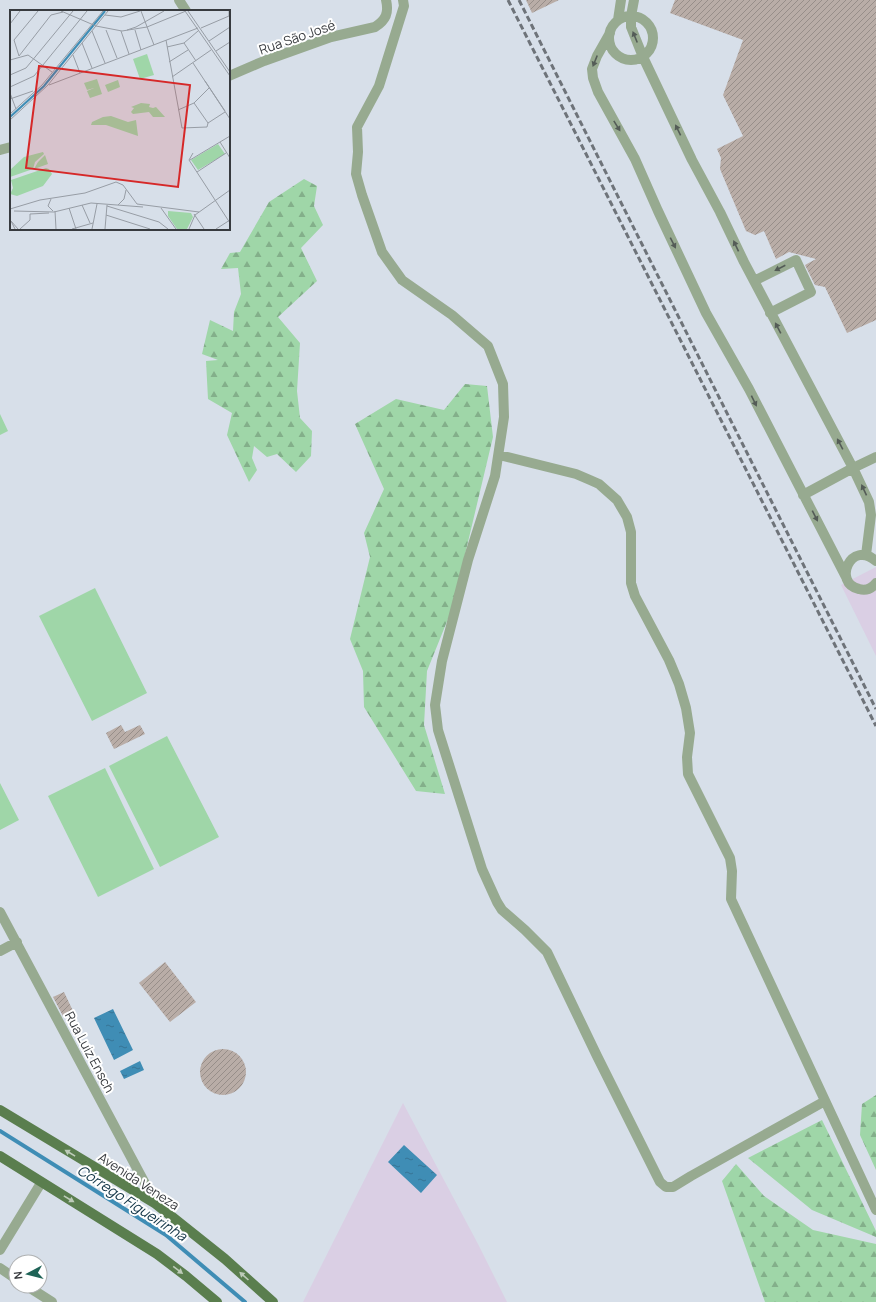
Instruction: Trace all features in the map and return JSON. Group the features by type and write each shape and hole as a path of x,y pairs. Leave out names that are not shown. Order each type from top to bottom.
{"main road":[{"name":"Avenida Veneza","path":"0,1110 156,1204 225,1259 273,1302"},
{"path":"0,1156 157,1254 186,1276 213,1300"}],"street":[{"path":"179,0 185,10"},
{"name":"Rua São José","path":"230,76 264,61 331,37 375,27 381,23 387,14 386,0"},
{"path":"403,0 404,6 379,86 357,127 358,152 356,174 382,252 402,280 452,315 488,346 503,384 504,417 495,476 468,560 444,654 435,705 438,730 448,767 482,869 502,910 547,952 650,1164 660,1182 666,1187 673,1187 677,1185 824,1101"},
{"path":"618,20 621,0"},
{"path":"634,0 631,16 631,27 643,57 692,160 770,313 853,468 869,502 871,515 872,556 860,555 850,560 847,565 846,577"},
{"path":"610,33 612,47 616,53 622,58 636,60 643,57 651,47 653,41 652,29 643,19 631,16 618,20 613,26 597,56 592,69 593,78 598,92 635,159 706,313 749,389 848,582 857,589 868,588 876,583"},
{"path":"0,150 10,147"},
{"path":"754,281 796,260 811,292 770,313"},
{"path":"499,454 576,474 600,484 617,500 627,517 631,532 631,583 635,596 669,660 679,684 686,708 690,734 687,757 688,774 730,858 732,871 731,899 876,1210"},
{"path":"803,495 876,457"},
{"name":"Rua Luiz Ensch","path":"0,912 156,1204"},
{"path":"0,951 17,942"},
{"path":"0,1250 41,1183"},
{"path":"40,1294 52,1302"}],"shaded area":[{"path":"876,567 876,656 841,585"},
{"path":"403,1103 478,1244 507,1302 303,1302"}],"green space":[{"path":"304,179 317,186 314,206 323,225 301,248 317,281 278,317 300,343 297,391 300,418 312,431 311,456 296,472 277,454 267,457 254,446 252,458 257,470 249,482 227,435 232,413 208,399 206,361 218,360 202,354 210,320 233,331 234,312 241,294 238,268 221,269 230,253 240,252 269,202"},
{"path":"465,384 487,386 493,437 452,609 427,671 424,725 445,794 416,791 364,707 363,671 350,639 370,557 364,533 384,489 355,424 396,399 444,410"},
{"path":"0,414 8,431 0,435"},
{"path":"95,588 147,693 92,721 39,616"},
{"path":"167,736 219,837 160,867 109,766"},
{"path":"105,768 154,869 98,897 48,796"},
{"path":"0,783 19,820 0,830"},
{"path":"876,1095 876,1170 860,1135 862,1104"},
{"path":"822,1120 876,1231 876,1237 812,1210 748,1158"},
{"path":"736,1164 764,1196 813,1230 876,1244 876,1302 765,1302 722,1181"}],"water":[{"path":"113,1009 133,1050 114,1060 94,1018"},
{"path":"140,1061 144,1070 124,1079 120,1071"},
{"path":"404,1145 437,1175 421,1193 388,1162"}],"building":[{"path":"526,0 559,0 532,13"},
{"path":"675,0 876,0 876,320 847,333 825,287 815,285 805,265 816,259 789,252 776,259 764,231 755,235 746,231 720,169 721,158 717,149 743,136 723,95 743,40 670,13"},
{"path":"121,725 125,732 140,725 145,734 114,749 106,733"},
{"path":"165,962 196,1002 170,1022 139,983"},
{"path":"64,992 73,1011 63,1016 53,997"},
{"path":"223,1049 236,1053 242,1059 246,1072 242,1085 236,1091 223,1095 210,1091 204,1085 200,1072 204,1059 210,1053"}],"waterway":[{"name":"Córrego Figueirinha","path":"0,1131 166,1235 245,1302"}],"railway":[{"path":"508,0 876,726"},
{"path":"519,0 876,709"}]}
